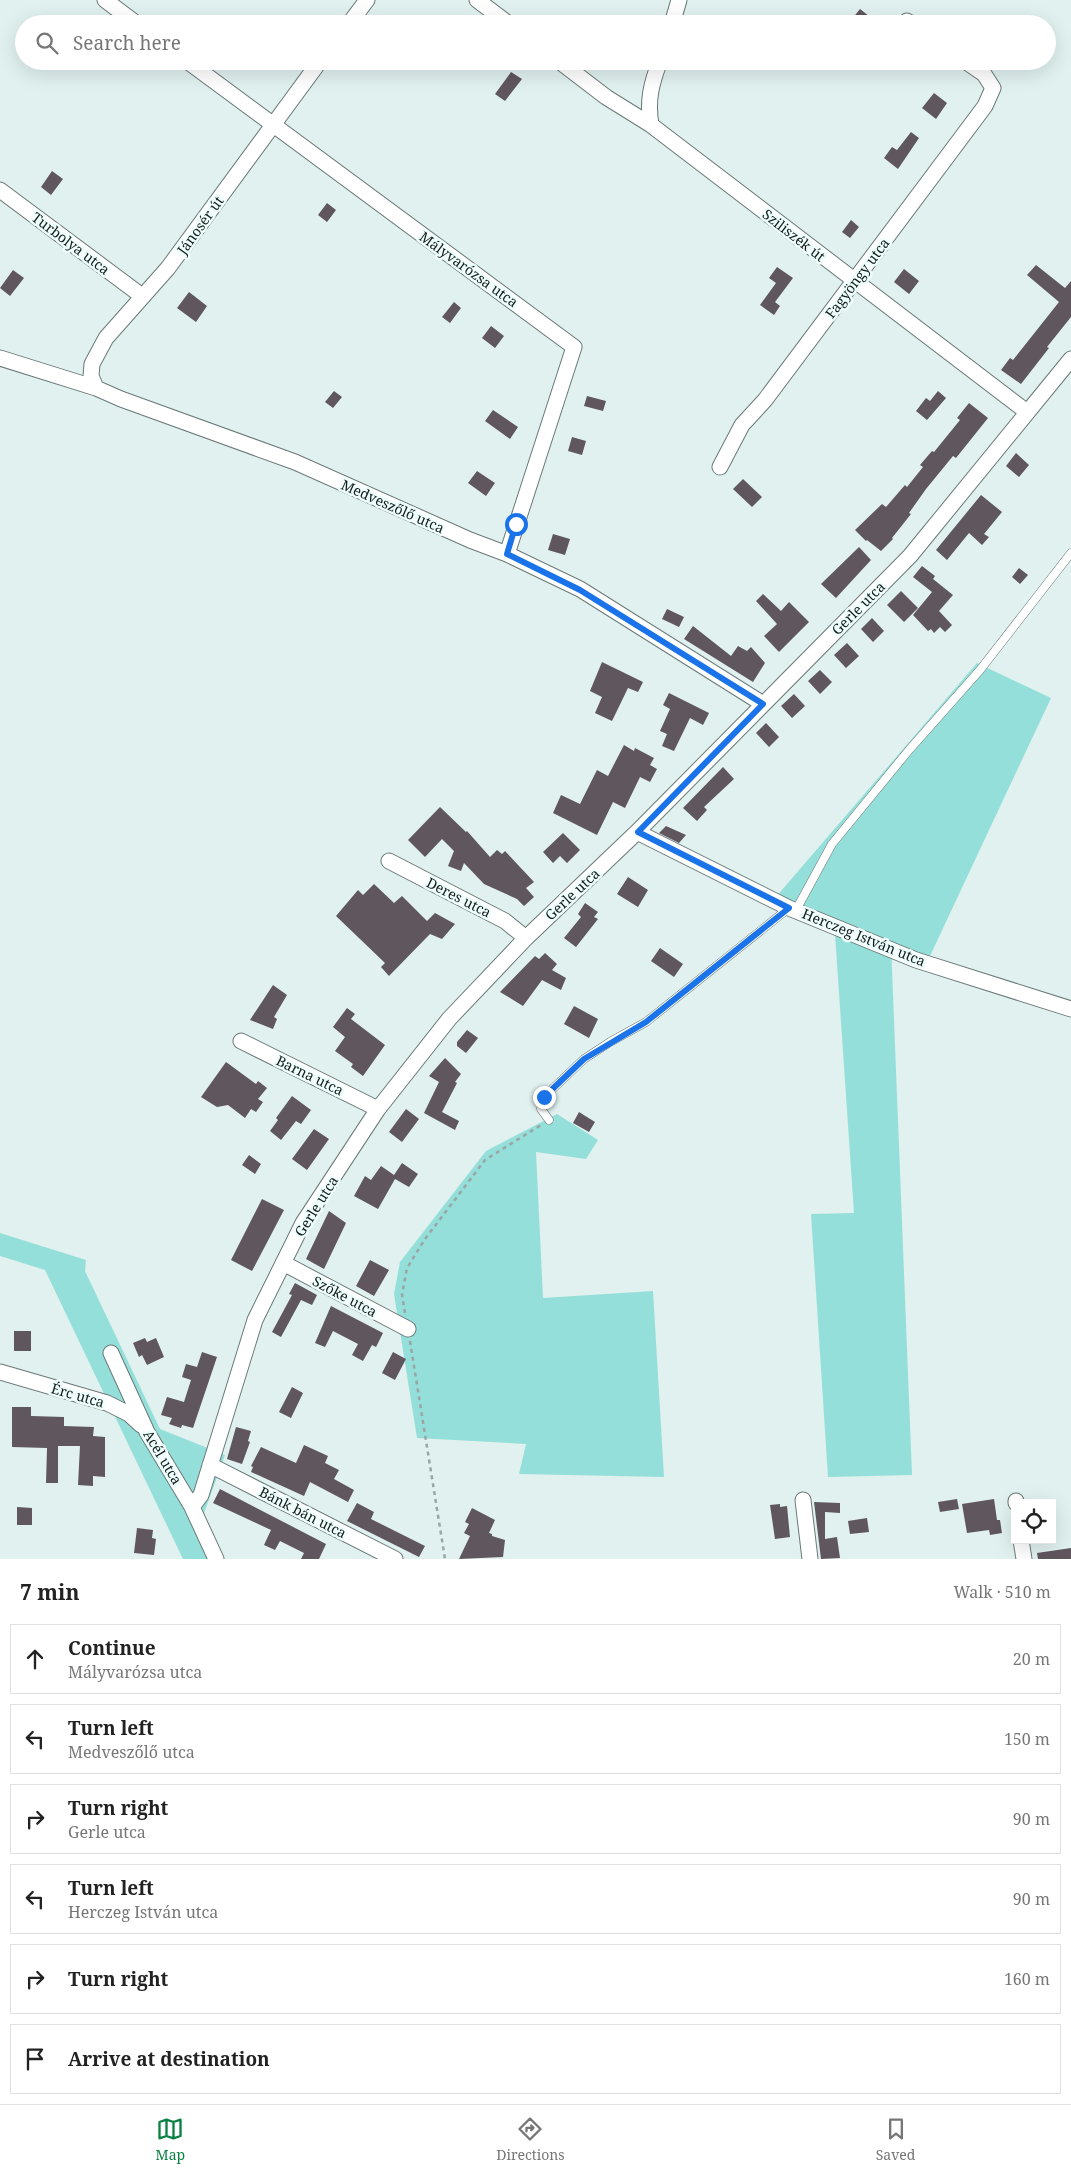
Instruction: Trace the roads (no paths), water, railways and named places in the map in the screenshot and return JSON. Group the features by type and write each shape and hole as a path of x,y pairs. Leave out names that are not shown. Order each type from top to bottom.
{"street":[{"path":"105,0 125,15"},
{"path":"356,15 367,0"},
{"path":"477,0 497,15"},
{"path":"675,15 679,0"},
{"name":"Mályvarózsa utca","path":"199,70 574,347 507,554"},
{"name":"Jánosér út","path":"96,388 91,376 92,364 106,338 168,268 313,70"},
{"name":"Sziliszék út","path":"571,70 606,97 651,125 854,282 1027,412"},
{"path":"651,125 648,107 651,84 656,70"},
{"name":"Fagyöngy utca","path":"720,467 742,425 765,400 985,106 993,88 984,74 978,70"},
{"name":"Turbolya utca","path":"0,190 142,296"},
{"name":"Medveszőlő utca","path":"0,358 96,388 121,399 295,462 470,540 507,554 580,590 763,704"},
{"name":"Gerle utca","path":"192,1507 201,1495 255,1320 303,1223 378,1109 450,1019 526,938 638,832 910,556 1071,359"},
{"name":"Herczeg István utca","path":"638,832 793,909 916,960 1071,1009"},
{"name":"Deres utca","path":"389,862 505,921 526,938"},
{"name":"Barna utca","path":"241,1041 378,1109"},
{"name":"Szőke utca","path":"282,1263 408,1329"},
{"name":"Acél utca","path":"112,1353 147,1432 192,1507 216,1559"},
{"name":"Érc utca","path":"0,1372 112,1405 129,1414 147,1432"},
{"name":"Bánk bán utca","path":"210,1465 396,1559"},
{"path":"803,1500 810,1559"},
{"path":"1022,1544 1024,1559"}],"lane":[{"path":"549,1120 541,1109 544,1097 584,1059 646,1022 793,909 832,844 909,750 980,670 1071,553"}]}
